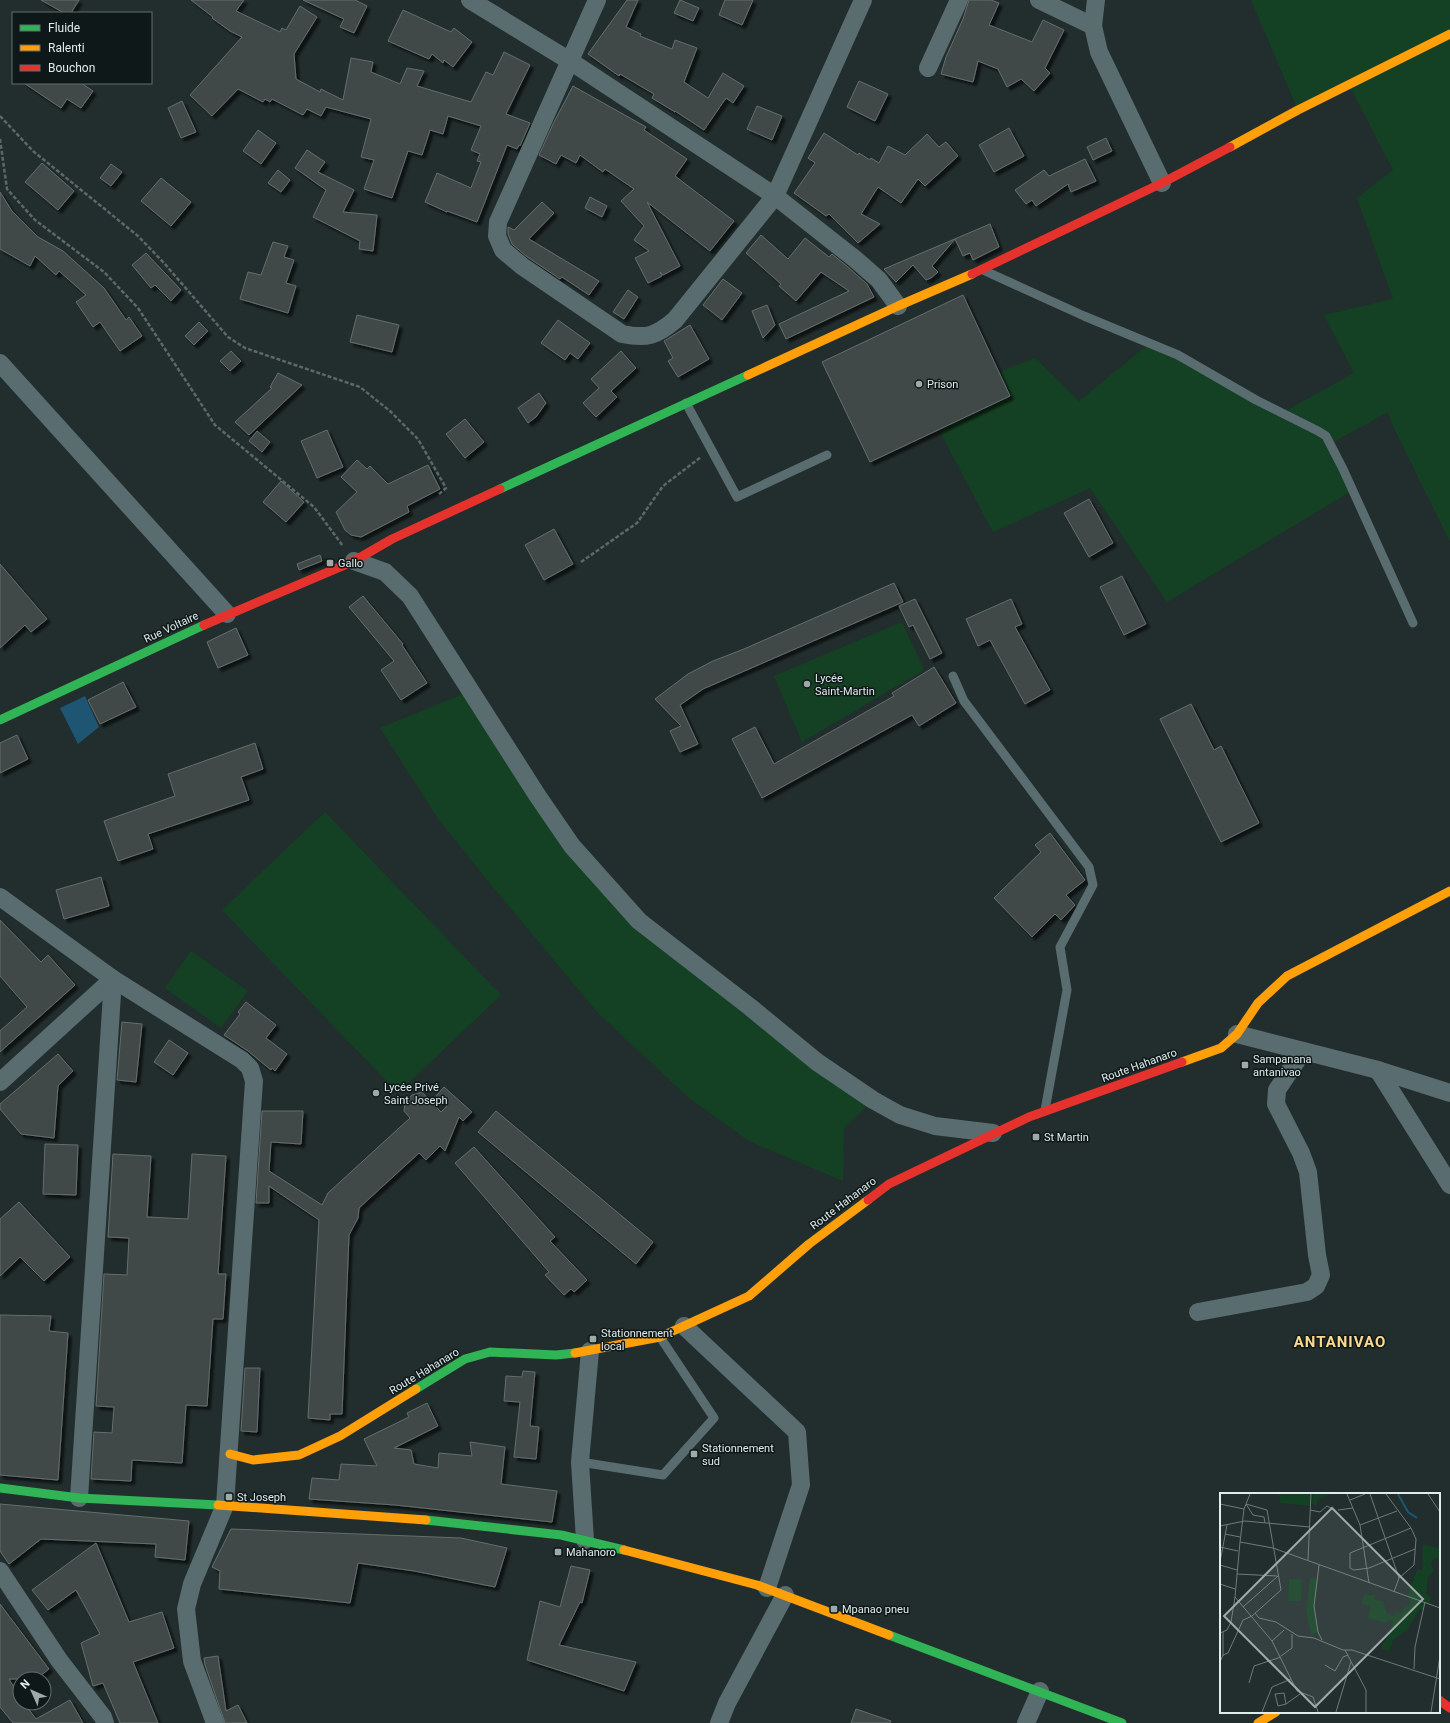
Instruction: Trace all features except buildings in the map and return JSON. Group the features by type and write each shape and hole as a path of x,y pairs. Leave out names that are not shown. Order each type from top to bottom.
{"street":[{"path":"470,0 570,61 775,196 855,259 879,280 898,306"},
{"path":"597,0 498,222 497,236 503,250 522,266 622,334 638,337 653,335 663,330 675,320 775,196 863,0"},
{"path":"928,68 959,0"},
{"path":"1039,0 1093,26"},
{"path":"1096,0 1093,26 1099,52 1162,183"},
{"name":"Rue Voltaire","path":"0,720 227,614 354,561 392,540 686,403 898,306 982,270 1162,183 1298,110 1450,34"},
{"path":"0,363 227,614"},
{"path":"354,561 385,572 410,596 537,795 572,846 639,921 750,1007 817,1062 873,1100 900,1115 935,1126 993,1133"},
{"name":"Route Hahanaro","path":"230,1454 253,1460 300,1455 340,1436 465,1359 490,1352 556,1355 590,1351 660,1337 684,1326 749,1296 809,1244 890,1184 993,1133 1045,1111 1221,1048 1237,1034 1258,1003 1287,976 1450,891"},
{"path":"0,897 113,979 242,1060 250,1068 254,1081 230,1454 225,1505 192,1584 186,1609 192,1661 215,1723"},
{"path":"0,1082 113,979"},
{"path":"79,1498 113,979"},
{"path":"1237,1034 1378,1070 1450,1093"},
{"path":"1198,1312 1307,1292 1316,1286 1321,1275 1317,1255 1308,1172 1301,1153 1276,1104 1277,1090 1303,1051"},
{"path":"1378,1070 1450,1184"},
{"path":"684,1326 797,1432 801,1485 768,1588"},
{"path":"585,1540 580,1462 590,1351"},
{"path":"0,1488 79,1498 225,1505 394,1517 561,1535 585,1540 768,1588 1122,1723"},
{"path":"0,1571 59,1660 103,1717 105,1723"},
{"path":"720,1723 727,1703 785,1595"},
{"path":"1026,1723 1040,1691"},
{"path":"1440,1701 1450,1708"},
{"path":"1258,1723 1274,1713"}],"lane":[{"path":"982,270 1084,316 1178,355 1256,400 1326,436 1343,469 1413,623"},
{"path":"686,403 737,497 827,455"},
{"path":"953,676 964,701 1089,867 1094,885 1060,947 1067,990 1045,1111"},
{"path":"580,1462 663,1475 714,1418 660,1337"}],"path":[{"path":"0,116 33,151 138,236 164,263 228,337 245,348 360,387 390,411 418,439 446,488 435,498"},
{"path":"0,139 7,189 35,220 104,272 138,308 215,425 314,507 354,561"},
{"path":"581,562 637,523 663,486 711,449"}],"green space":[{"path":"1251,0 1450,0 1450,542 1391,422 1388,412 1330,444 1353,490 1167,602 1090,488 993,532 939,430 1010,396 999,372 1035,358 1079,401 1150,343 1282,413 1354,373 1324,315 1393,299 1357,198 1393,170 1349,85 1298,110"},
{"path":"902,622 924,670 802,742 774,676"},
{"path":"470,691 537,795 639,921 873,1100 844,1128 843,1181 749,1141 689,1098 597,1012 439,820 380,728"},
{"path":"325,812 501,995 398,1093 222,910"},
{"path":"191,951 248,991 221,1028 165,988"}],"water":[{"path":"85,696 99,727 78,744 60,708"}],"traffic: fast":[{"path":"500,489 748,375"},
{"path":"0,720 204,625"},
{"path":"416,1389 465,1359 490,1352 556,1355 575,1353"},
{"path":"0,1488 79,1498 218,1505"},
{"path":"426,1520 561,1535 624,1550"},
{"path":"889,1635 1122,1723"}],"traffic: slow":[{"path":"1230,147 1298,110 1450,34"},
{"path":"748,375 898,306 972,274"},
{"path":"1182,1062 1221,1048 1237,1034 1258,1003 1287,976 1450,891"},
{"path":"575,1353 660,1337 749,1296 809,1244 868,1200"},
{"path":"230,1454 253,1460 299,1455 340,1436 416,1389"},
{"path":"218,1505 426,1520"},
{"path":"624,1550 757,1585 889,1635"},
{"path":"1258,1723 1274,1713"}],"traffic: jam":[{"path":"972,274 1162,183 1230,147"},
{"path":"204,625 354,561 392,539 500,489"},
{"path":"868,1200 889,1184 1029,1117 1182,1062"},
{"path":"1440,1701 1450,1708"}],"place":[{"name":"Prison","path":"919,384"},
{"name":"Gallo","path":"330,563"},
{"name":"Lycée Saint-Martin","path":"807,684"},
{"name":"Sampanana antanivao","path":"1245,1065"},
{"name":"Lycée Privé Saint Joseph","path":"376,1093"},
{"name":"St Martin","path":"1036,1137"},
{"name":"Stationnement local","path":"593,1339"},
{"name":"Stationnement sud","path":"694,1454"},
{"name":"St Joseph","path":"229,1497"},
{"name":"Mahanoro","path":"558,1552"},
{"name":"Mpanao pneu","path":"834,1609"}],"district":[{"name":"ANTANIVAO","path":"1340,1342"}]}
